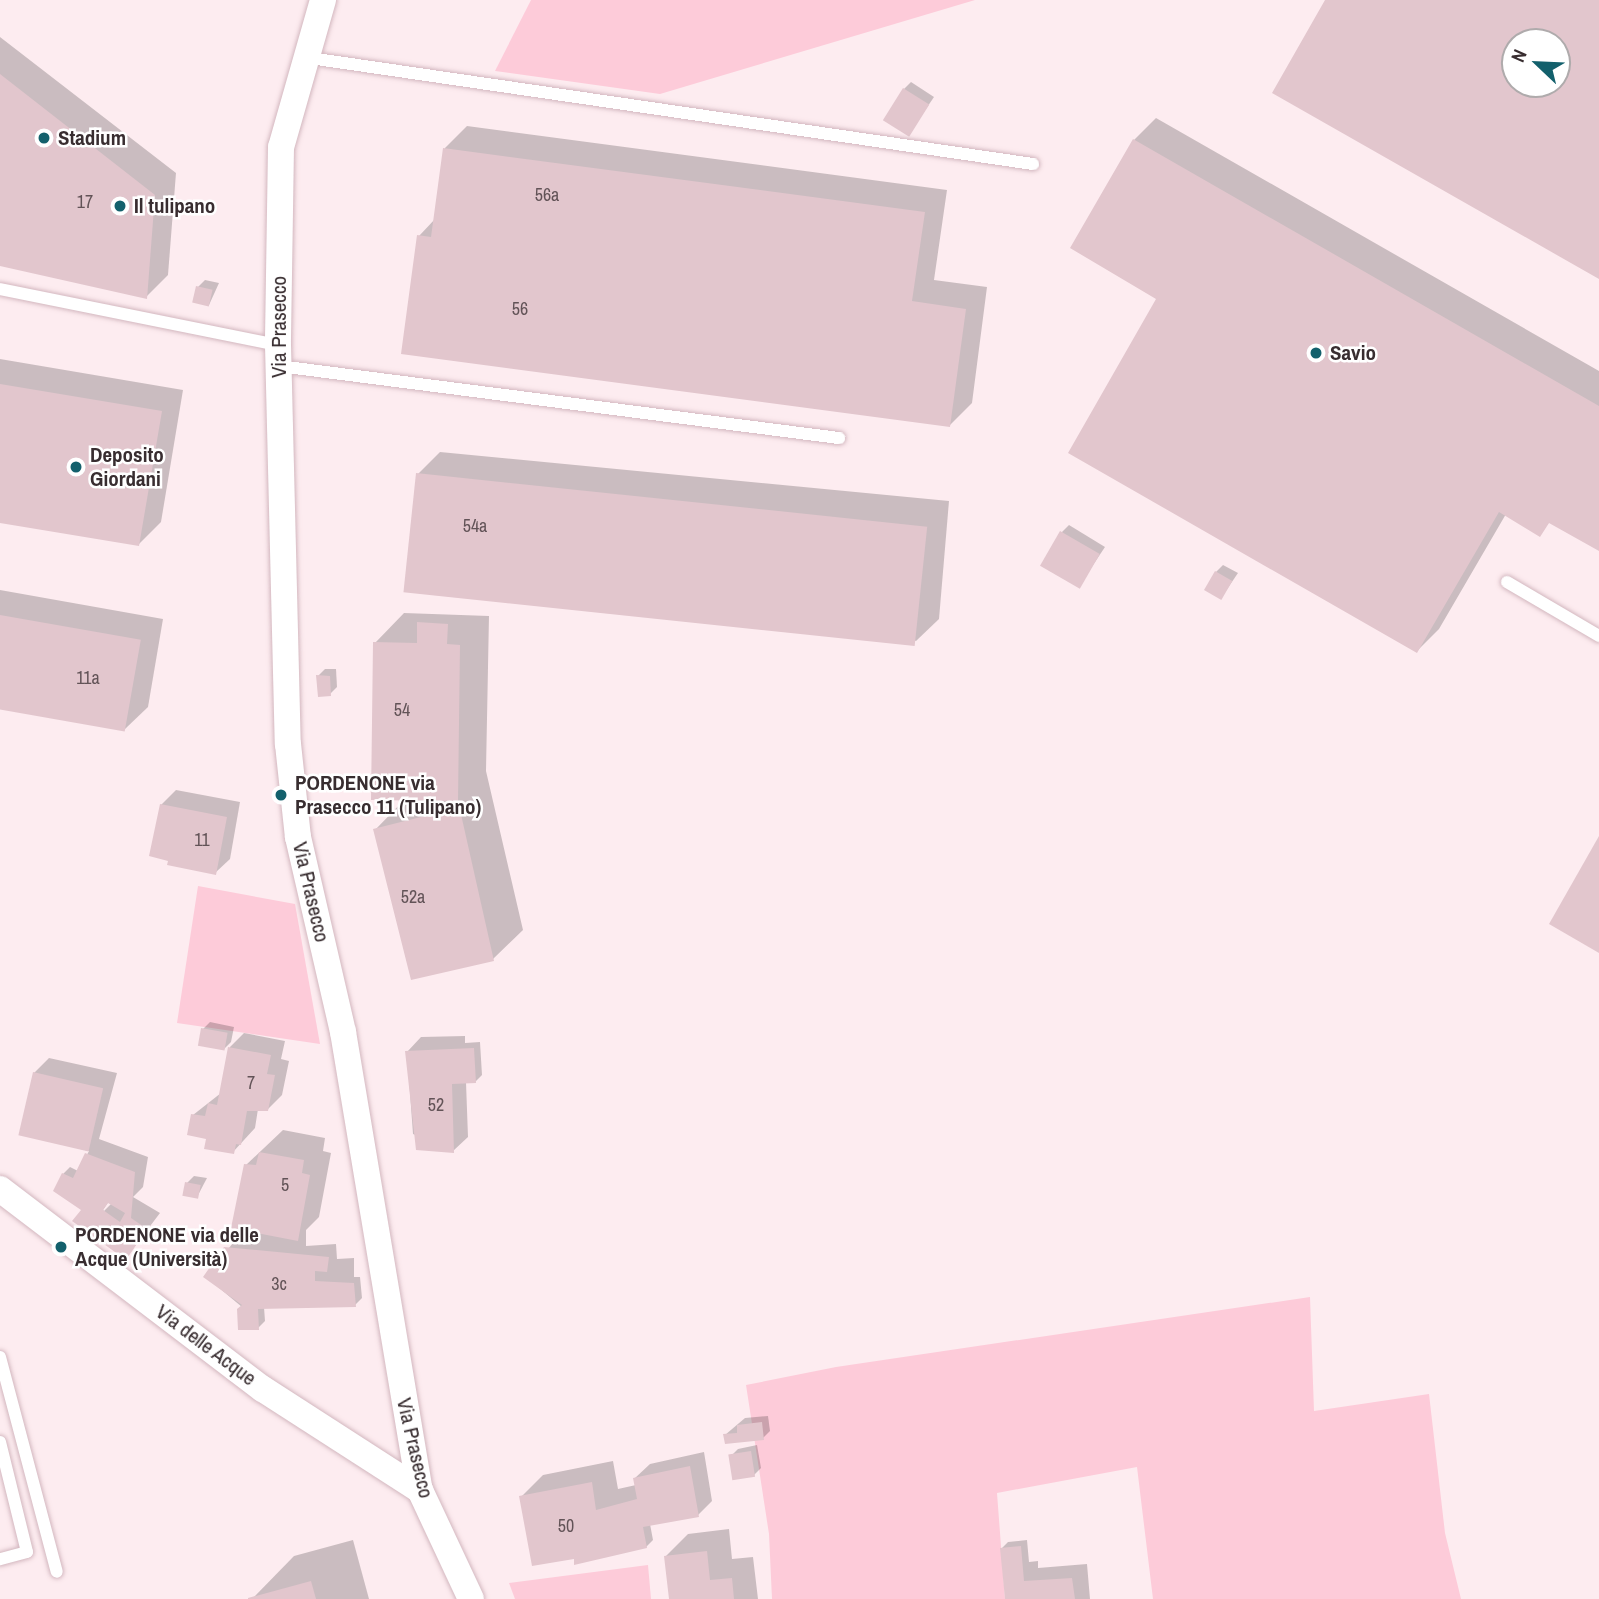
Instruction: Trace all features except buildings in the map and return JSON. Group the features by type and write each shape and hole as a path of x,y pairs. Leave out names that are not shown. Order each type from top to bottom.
{"street":[{"name":"Via Prasecco","path":"322,1 303,57 281,147 278,356 288,744 298,837 343,1032 420,1490 471,1599"},
{"name":"Via delle Acque","path":"0,1189 263,1389 420,1490"}],"lane":[{"path":"303,57 1033,164"},
{"path":"0,289 278,356 839,438"},
{"path":"1507,582 1599,636"},
{"path":"0,1357 57,1572"},
{"path":"0,1442 27,1552 0,1559"}],"shaded area":[{"path":"531,0 975,0 660,94 495,71"},
{"path":"198,886 295,904 320,1044 177,1023"},
{"path":"1310,1297 1314,1411 1429,1394 1445,1533 1461,1599 1153,1599 1137,1467 997,1493 1005,1599 772,1599 769,1534 746,1385 836,1367"},
{"path":"648,1565 651,1599 515,1599 509,1583"}],"place":[{"name":"Stadium","path":"44,138"},
{"name":"Il tulipano","path":"120,206"},
{"name":"Savio","path":"1316,353"},
{"name":"Deposito Giordani","path":"76,467"},
{"name":"PORDENONE via Prasecco 11 (Tulipano)","path":"281,795"},
{"name":"PORDENONE via delle Acque (Università)","path":"61,1247"}]}
